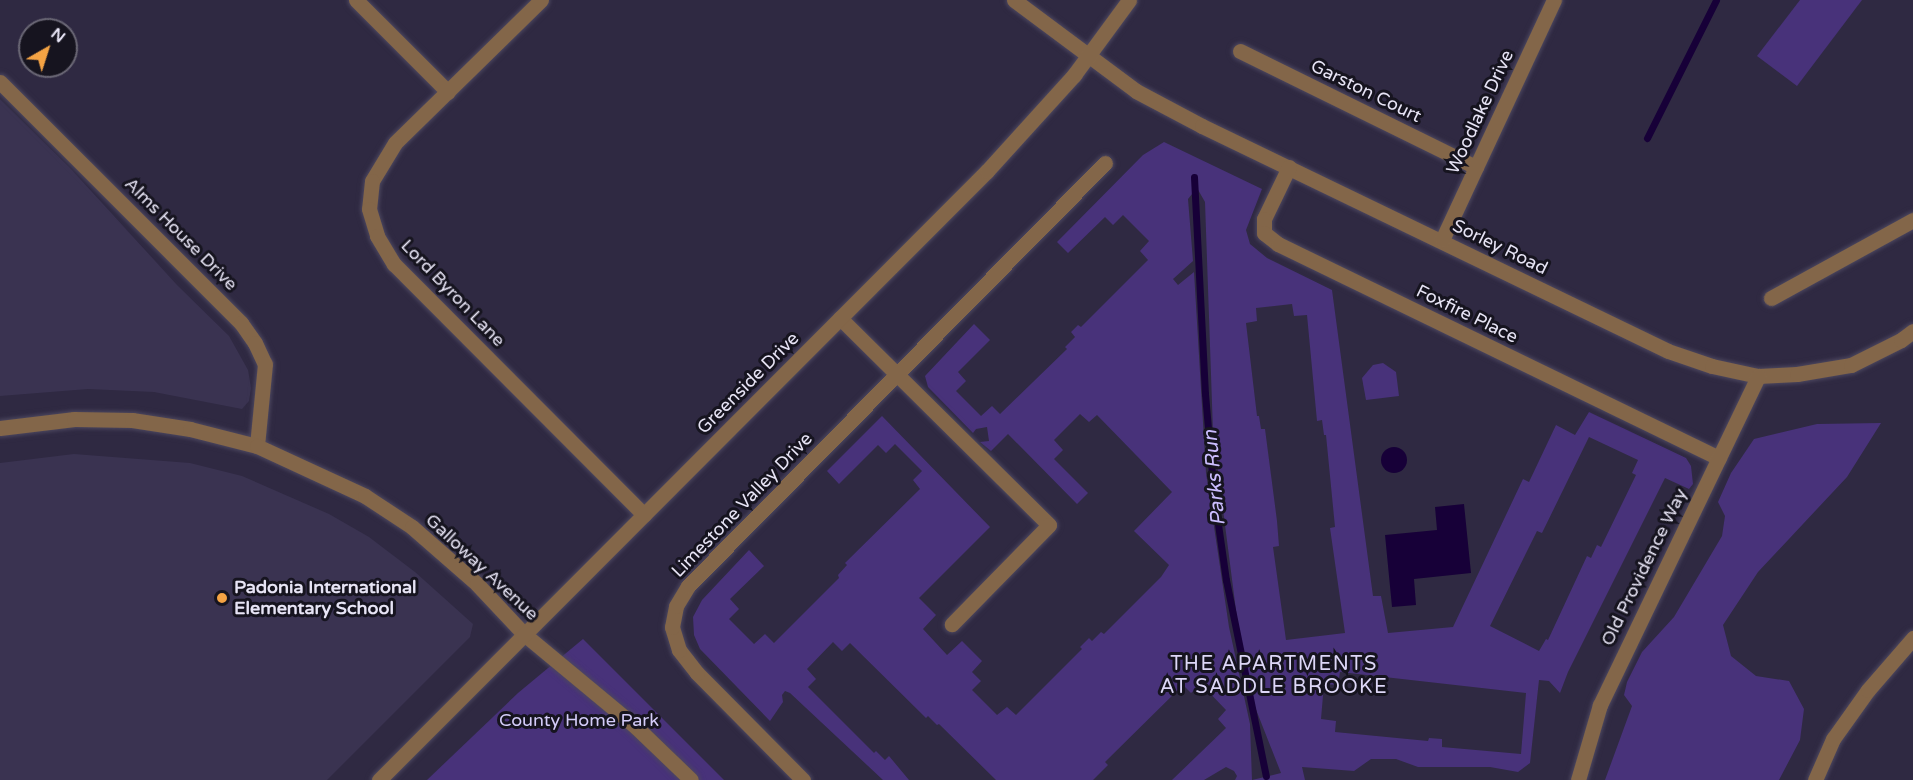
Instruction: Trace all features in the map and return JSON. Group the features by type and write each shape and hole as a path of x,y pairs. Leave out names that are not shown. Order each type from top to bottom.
{"street":[{"path":"356,0 448,92"},
{"name":"Lord Byron Lane","path":"540,0 395,143 372,181 369,209 377,236 394,264 644,515"},
{"name":"Sorley Road","path":"1014,0 1136,91 1202,126 1668,351 1712,366 1758,376 1797,374 1851,365 1913,331"},
{"name":"Greenside Drive","path":"379,780 1025,132 1088,57 1129,0"},
{"name":"Woodlake Drive","path":"1442,240 1554,0"},
{"name":"Garston Court","path":"1240,51 1476,167"},
{"name":"Alms House Drive","path":"0,82 241,323 255,343 265,364 257,446"},
{"name":"Limestone Valley Drive","path":"803,780 697,673 678,650 672,627 676,606 688,586 1105,163"},
{"name":"Foxfire Place","path":"1289,167 1264,219 1264,233 1278,244 1719,458"},
{"path":"1771,298 1913,220"},
{"path":"840,318 1050,525 952,624"},
{"name":"Old Providence Way","path":"1578,780 1600,705 1758,376"},
{"name":"Galloway Avenue","path":"0,428 74,419 132,420 189,429 257,446 365,496 412,527 477,584 524,634 636,726 691,780"},
{"path":"1815,780 1833,740 1868,690 1913,638"}],"shaded area":[{"path":"0,99 71,169 177,285 229,336 248,370 251,388 249,401 242,409 154,392 88,389 0,396"},
{"path":"1394,447 1403,451 1407,460 1403,469 1394,473 1385,469 1381,460 1385,451"},
{"name":"Padonia International Elementary School","path":"74,454 190,463 242,476 329,514 369,537 415,572 473,624 470,637 327,780 0,780 0,463"},
{"path":"1464,504 1471,573 1414,579 1416,605 1392,607 1385,535 1437,530 1435,507"}],"green space":[{"path":"1800,0 1862,0 1797,86 1757,56"},
{"path":"1164,142 1262,189 1246,230 1250,244 1267,258 1332,290 1373,596 1381,596 1388,633 1453,627 1523,479 1529,482 1556,425 1575,435 1589,412 1686,458 1691,466 1693,484 1689,489 1665,478 1568,672 1560,693 1549,681 1539,680 1530,763 1518,772 1490,767 1418,767 1396,759 1371,759 1354,771 1302,767 1305,780 1252,780 1235,780 1237,776 1234,771 1226,767 1204,780 1172,780 1226,728 1218,719 1226,710 1201,684 1191,693 1183,685 1105,762 1108,765 1093,780 996,780 939,724 937,725 928,716 926,718 850,643 842,651 833,642 807,669 816,679 808,687 874,753 876,751 885,760 889,756 909,780 883,780 790,693 785,691 782,695 783,702 770,721 700,649 694,635 693,617 702,600 749,550 764,566 730,599 739,609 729,619 754,644 765,634 774,643 839,578 838,575 847,565 845,563 920,489 913,480 922,471 895,444 886,453 878,445 839,484 827,471 882,416 990,527 919,598 936,615 923,629 947,655 962,641 982,661 972,672 981,681 972,690 997,715 1007,707 1016,715 1082,649 1080,647 1089,638 1092,641 1101,632 1104,634 1161,577 1169,565 1134,531 1172,492 1097,415 1089,422 1080,414 1054,440 1063,450 1054,459 1088,493 1077,504 1008,434 991,451 980,442 989,441 987,427 976,429 973,433 928,387 925,376 974,324 990,340 958,372 966,381 956,391 981,416 992,406 1000,414 1067,349 1065,347 1075,337 1071,332 1078,325 1081,327 1148,260 1140,251 1149,241 1123,215 1113,225 1105,217 1068,253 1057,242 1143,155","holes":["1197,188 1205,202 1213,432 1237,618 1255,707 1281,773 1252,780 1250,724 1229,627 1206,473 1194,272 1178,285 1173,279 1193,261 1188,199","1292,304 1294,316 1307,315 1317,421 1322,420 1324,435 1326,435 1335,527 1330,528 1345,633 1286,640 1273,547 1279,546 1277,521 1265,429 1261,429 1259,416 1257,416 1246,323 1257,321 1256,308","1589,437 1638,460 1632,473 1636,475 1601,547 1597,545 1591,558 1587,556 1548,640 1546,639 1539,651 1490,626 1537,531 1542,533","1340,672 1526,693 1521,754 1442,747 1442,739 1429,738 1428,741 1335,732 1336,721 1321,719 1324,684 1338,685"]},
{"path":"1383,363 1396,372 1399,396 1366,400 1362,378 1373,365"},
{"path":"1881,423 1847,477 1758,572 1723,625 1731,656 1756,676 1789,681 1804,709 1800,740 1779,780 1605,780 1632,706 1624,695 1627,682 1642,652 1674,617 1722,536 1725,516 1718,502 1731,473 1754,439 1817,424"},
{"name":"County Home Park","path":"583,639 724,780 427,780 518,693"}],"waterway":[{"path":"1647,138 1716,0"},
{"name":"Parks Run","path":"1194,177 1205,394 1214,496 1226,580 1266,776"}],"place":[{"name":"Padonia International Elementary School","path":"222,598"}],"district":[{"name":"THE APARTMENTS AT SADDLE BROOKE","path":"1274,676"}]}
